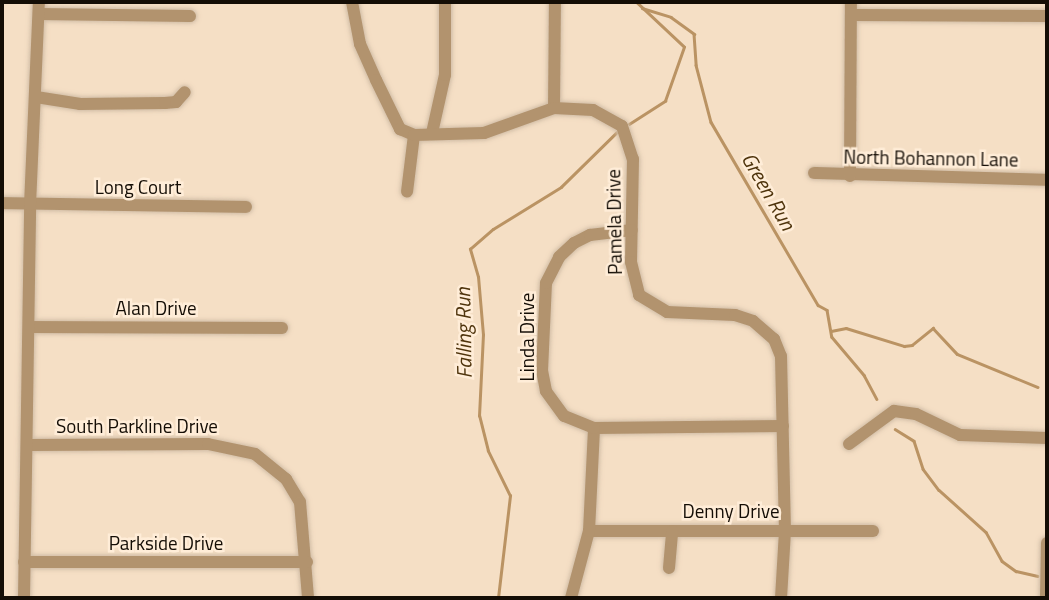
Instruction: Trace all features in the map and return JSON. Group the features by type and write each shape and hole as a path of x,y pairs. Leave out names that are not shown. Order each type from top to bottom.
{"street":[{"path":"352,2 360,44 376,80 400,129 414,135 407,192"},
{"path":"432,133 444,75 445,2"},
{"path":"554,108 555,2"},
{"path":"24,598 30,205 39,8 190,16"},
{"path":"850,176 851,8 1047,16"},
{"path":"36,97 80,104 165,103 176,102 186,92"},
{"name":"Pamela Drive","path":"414,135 484,134 554,108 593,110 622,126 633,159 631,271 644,301 676,314 735,315 761,326 774,339 784,382 785,531 781,598"},
{"name":"North Bohannon Lane","path":"814,173 1047,180"},
{"name":"Long Court","path":"2,203 246,207"},
{"name":"Linda Drive","path":"594,428 564,416 546,391 542,371 546,283 559,257 574,243 590,234 632,230"},
{"name":"Alan Drive","path":"29,327 282,328"},
{"path":"849,444 894,411 916,414 960,435 1047,438"},
{"path":"571,598 589,531 594,428 783,426"},
{"name":"South Parkline Drive","path":"28,445 227,445 255,454 280,472 303,510 307,562"},
{"name":"Denny Drive","path":"589,531 873,531"},
{"path":"669,568 672,531"},
{"path":"1046,598 1047,543"},
{"name":"Parkside Drive","path":"24,562 307,562"},
{"path":"307,562 308,598"}],"waterway":[{"name":"Falling Run","path":"629,124 665,101 684,47 636,2"},
{"name":"Green Run","path":"642,8 671,17 694,34 696,65 711,122 818,305 827,310 832,337 864,375 877,399"},
{"name":"Falling Run","path":"498,598 510,496 488,451 479,416 483,335 478,277 470,249 493,229 561,187 617,132"},
{"path":"831,331 846,328 904,346 912,345 933,328 957,354 1038,387"},
{"name":"Green Run","path":"895,429 914,441 923,469 939,490 986,532 1002,561 1016,571 1037,576"}]}
